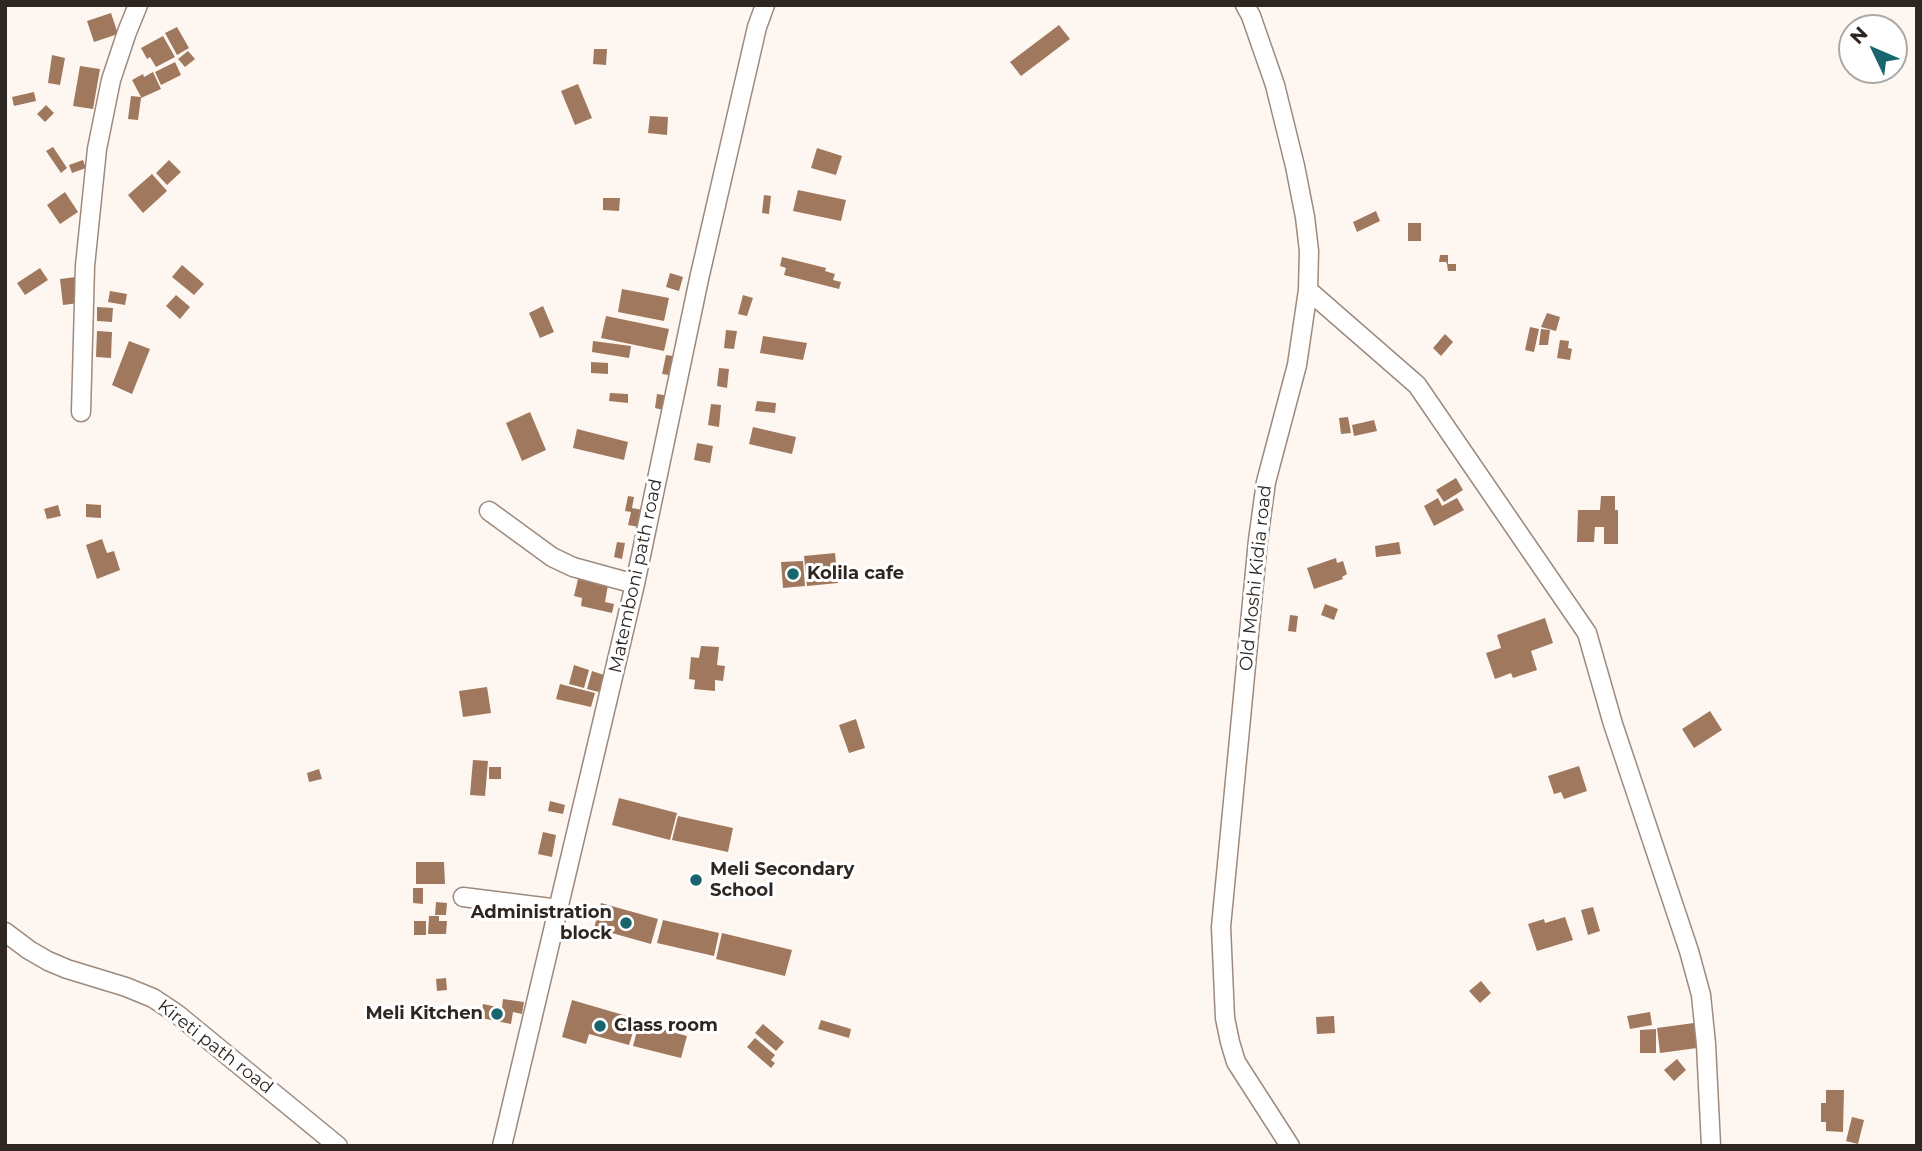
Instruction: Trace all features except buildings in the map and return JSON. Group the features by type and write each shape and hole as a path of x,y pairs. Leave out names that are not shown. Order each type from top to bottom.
{"street":[{"path":"81,412 85,266 97,149 111,80 138,5"},
{"name":"Matemboni path road","path":"502,1146 635,584 699,279 757,27 765,5"},
{"name":"Old Moshi Kidia road","path":"1245,5 1275,85 1295,166 1309,251 1308,290 1297,365 1266,482 1258,540 1221,927 1226,1018 1236,1062 1290,1146"},
{"path":"1308,290 1417,385 1587,633 1612,724 1689,951 1700,995 1706,1044 1711,1146"},
{"path":"489,511 552,557 573,568 635,584"},
{"path":"463,897 559,909"},
{"name":"Kireti path road","path":"5,932 29,950 67,970 126,987 153,998 177,1014 338,1146"}],"place":[{"name":"Kolila cafe","path":"793,574"},
{"name":"Meli Secondary School","path":"696,880"},
{"name":"Administration block","path":"626,923"},
{"name":"Meli Kitchen","path":"497,1014"},
{"name":"Class room","path":"600,1026"}]}
